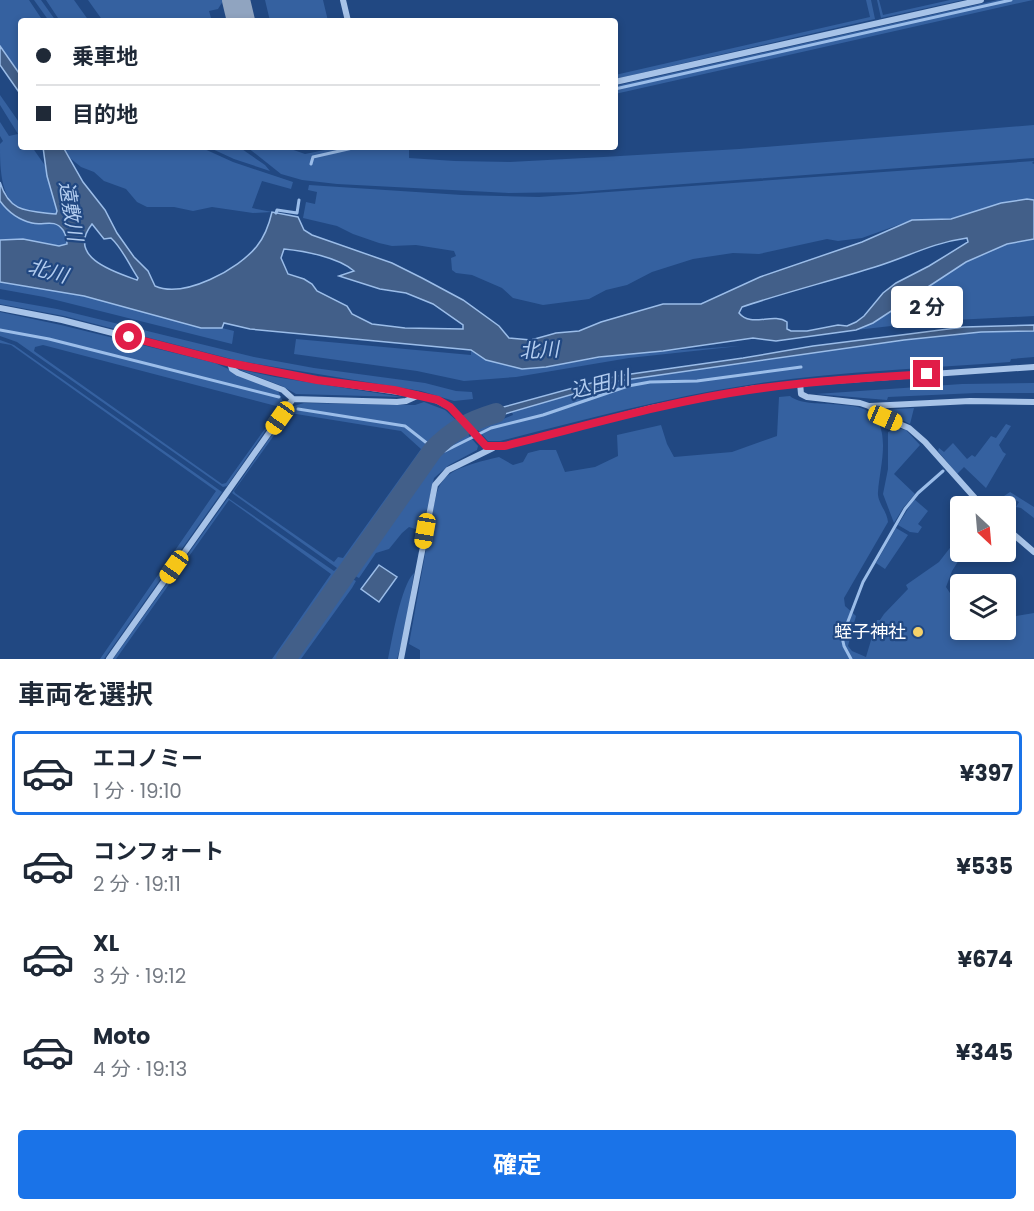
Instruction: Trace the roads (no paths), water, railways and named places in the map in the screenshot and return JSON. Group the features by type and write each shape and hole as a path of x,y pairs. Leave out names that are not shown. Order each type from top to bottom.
{"street":[{"path":"343,0 347,18"},
{"path":"618,81 981,0"},
{"path":"0,308 62,320 230,363 317,380 419,395 445,403 482,443 486,446 497,447"},
{"path":"230,363 232,369 284,390 293,399 397,402 419,395"},
{"path":"401,659 435,485 448,470 497,447 688,400 750,389 800,383 1034,367"},
{"path":"800,383 801,394 807,397 860,402 885,418 909,428 925,442 973,496"},
{"path":"109,659 293,399"},
{"path":"869,406 970,401 1034,402"},
{"path":"1016,536 1034,552"}],"water":[{"path":"0,46 18,72 18,91 0,65"},
{"path":"43,150 65,150 83,182 105,210 117,233 134,257 148,271 155,286 167,289 195,285 210,280 238,264 257,246 272,212 298,217 304,230 312,235 392,263 422,278 463,300 499,326 509,338 531,340 556,333 579,331 601,322 663,304 701,304 760,277 862,242 912,220 951,219 1001,203 1034,200 1034,239 1007,244 966,262 873,323 856,330 776,341 753,338 522,369 486,360 471,350 250,329 224,323 222,328 201,328 84,296 0,282 0,240 23,239 59,246 67,244 66,235 60,226 52,223 32,223 10,212 0,201 0,182 14,205 28,211 56,214 47,176","holes":["92,224 104,239 111,238 115,242 138,278 137,280 117,273 96,261 89,254 85,246 86,236","967,238 968,242 896,283 883,293 864,316 847,326 791,331 787,329 787,322 781,319 756,320 739,313 742,307 775,296 875,267 954,240","284,249 330,258 354,271 339,276 380,289 406,293 433,304 463,325 463,329 405,328 372,324 352,314 347,306 317,291 304,279 288,274 281,258"]},
{"path":"1034,325 1034,331 981,332 904,340 618,381 498,416 475,426 467,417 617,376 813,346 964,327"},
{"path":"379,565 397,577 379,602 361,589"}],"waterway":[{"path":"618,88 1011,0"},
{"path":"311,164 313,157 344,150"},
{"path":"276,213 277,210 297,213 299,200"},
{"path":"0,330 49,339 279,397"},
{"path":"298,409 405,426 428,444 445,451 491,428 543,415 628,386 650,382 697,381 801,367"},
{"name":"込田川","path":"286,659 433,450 462,427 496,413"},
{"path":"851,659 842,637 863,582 905,509 918,493 943,471"}],"place":[{"name":"蛭子神社","path":"918,632"}],"water label":[{"name":"遠敷川","path":"71,211"},
{"name":"北川","path":"48,271"},
{"name":"北川","path":"539,350"}]}
